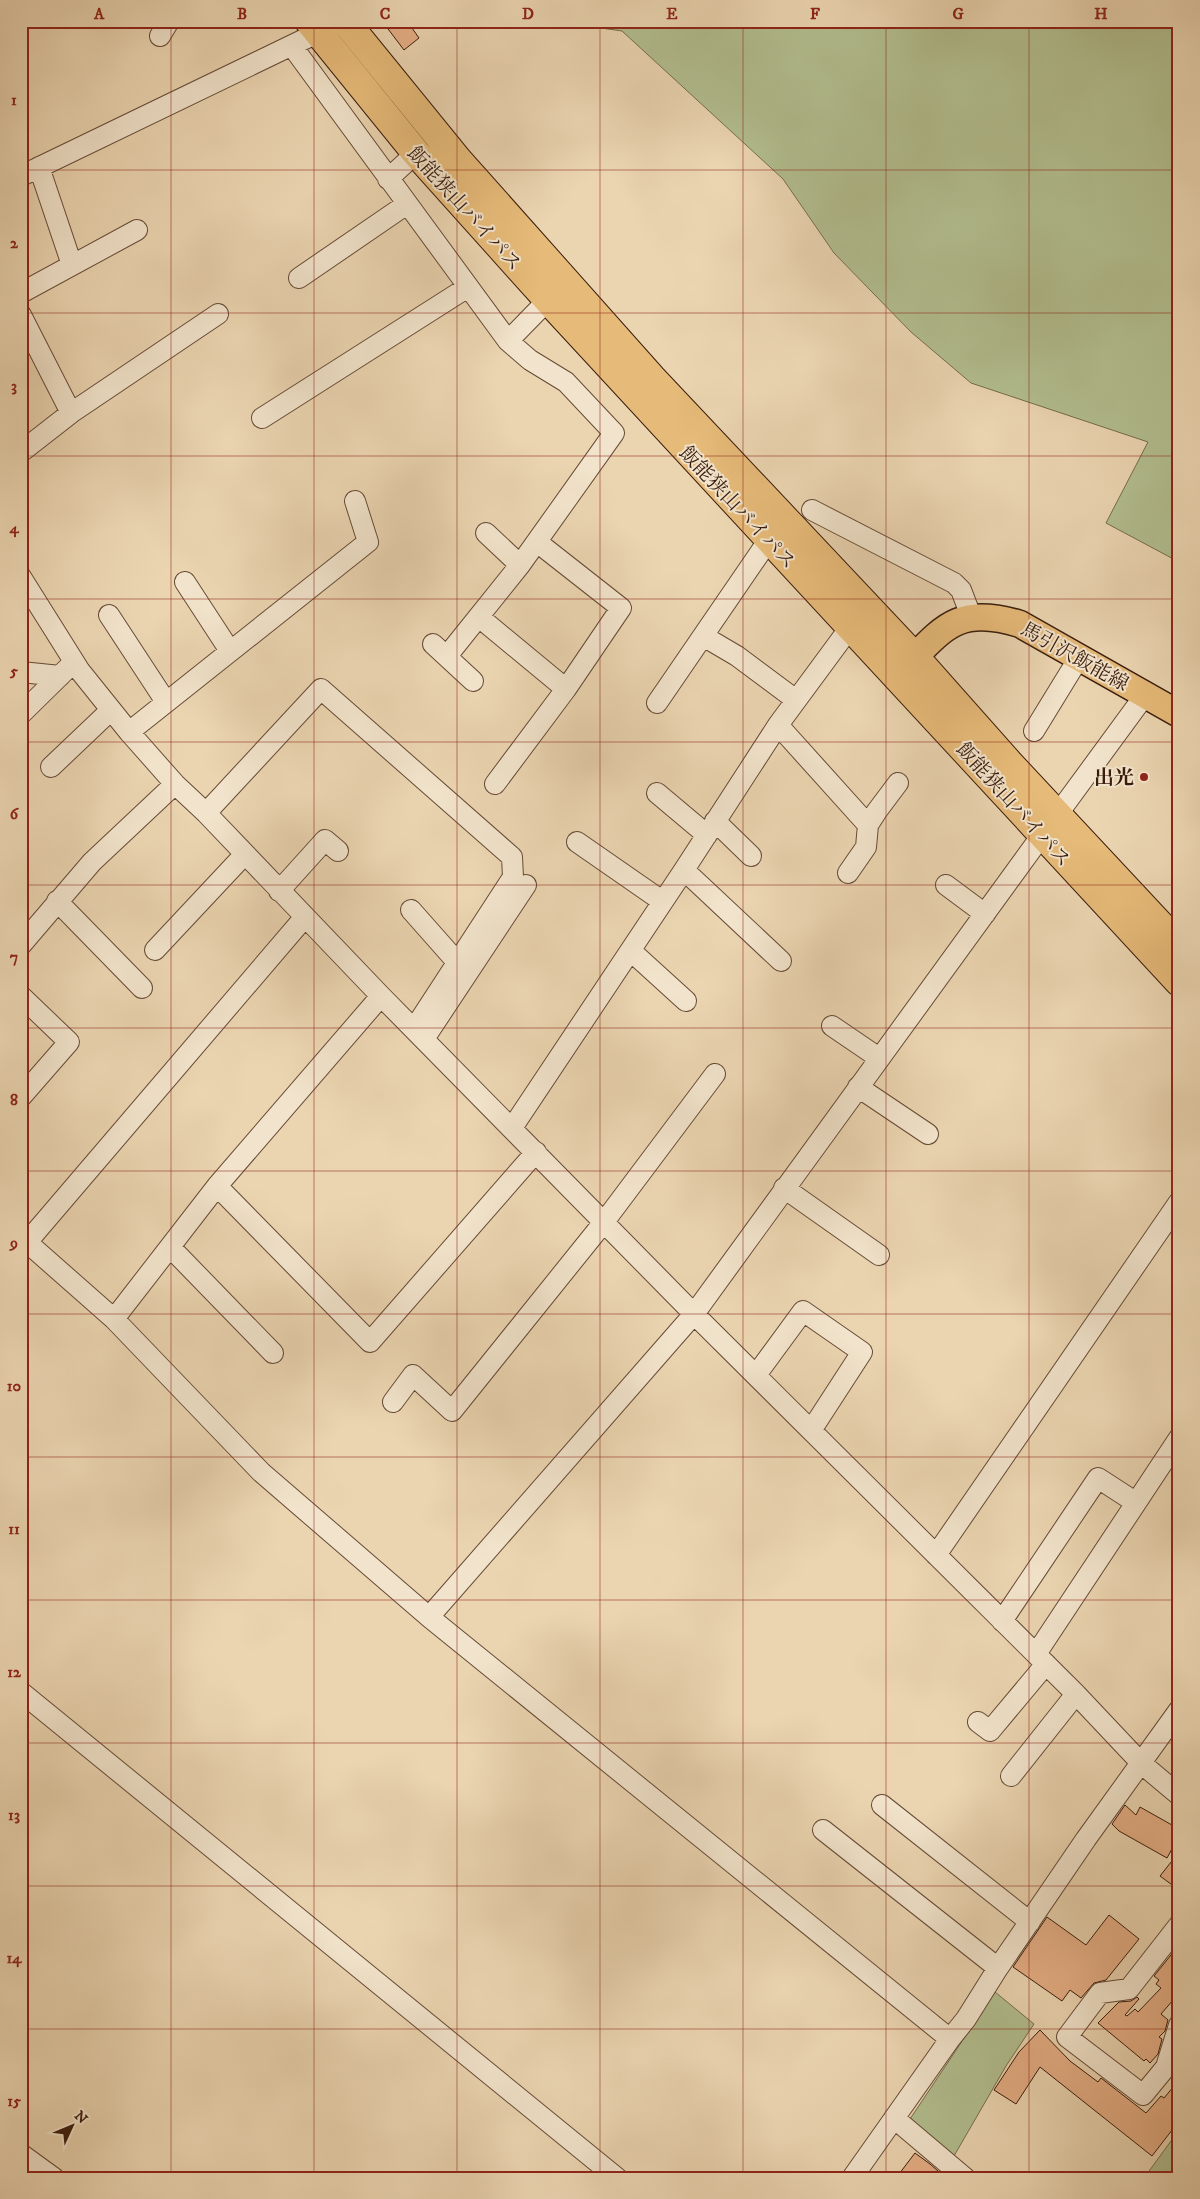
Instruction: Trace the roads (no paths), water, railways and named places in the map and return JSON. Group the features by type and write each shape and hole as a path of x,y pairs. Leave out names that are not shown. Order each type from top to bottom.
{"highway":[{"name":"飯能狭山バイパス","path":"344,21 458,160 906,666 1050,825 1179,982"},
{"name":"飯能狭山バイパス","path":"313,28 416,154 768,540 851,626 906,666"},
{"name":"飯能狭山バイパス","path":"1050,825 1179,945"}],"main road":[{"name":"馬引沢飯能線","path":"906,666 954,622 971,616 1001,618 1020,624 1080,656 1179,714"}],"street":[{"path":"72,265 30,172 292,46 313,28 344,21"},
{"path":"292,46 508,341 530,360 566,382 614,433 537,542 479,618 440,650 473,681"},
{"path":"388,179 416,154"},
{"path":"299,278 407,204"},
{"path":"21,293 138,230"},
{"path":"262,418 468,287"},
{"path":"508,341 548,300"},
{"path":"21,452 71,413 218,314"},
{"path":"21,315 71,413"},
{"path":"128,732 368,542 355,501"},
{"path":"812,510 954,583 961,590 971,616"},
{"path":"486,533 520,565"},
{"path":"657,703 768,540"},
{"path":"495,784 566,689 621,608 537,542"},
{"path":"22,579 74,662 128,732 175,784 245,854 304,918 694,1314 1076,1694 1142,1764 1179,1796"},
{"path":"185,582 230,651"},
{"path":"109,615 166,702"},
{"path":"479,618 566,689"},
{"path":"512,1128 631,951 778,725 851,626"},
{"path":"702,636 736,656 796,700"},
{"path":"1034,731 1080,656"},
{"path":"21,714 74,662"},
{"path":"21,672 60,676"},
{"path":"206,814 321,688 512,857 513,877 457,962 419,1034"},
{"path":"429,1617 694,1314 1145,695"},
{"path":"51,767 110,710"},
{"path":"778,725 868,825"},
{"path":"848,873 866,847 868,825 876,811 898,783"},
{"path":"21,945 92,862 175,784"},
{"path":"657,793 751,856"},
{"path":"279,891 325,840 338,851"},
{"path":"576,842 662,901"},
{"path":"155,950 245,854"},
{"path":"684,870 781,961"},
{"path":"419,1034 526,885"},
{"path":"946,885 985,914"},
{"path":"57,902 142,988"},
{"path":"411,910 457,962"},
{"path":"304,918 25,1239 114,1319 261,1472 429,1617 950,2039"},
{"path":"631,951 686,1001"},
{"path":"21,996 68,1042 21,1097"},
{"path":"114,1319 171,1248 217,1186 381,996"},
{"path":"832,1026 879,1058"},
{"path":"393,1402 413,1375 452,1411 604,1222 715,1074"},
{"path":"858,1087 928,1134"},
{"path":"217,1186 370,1342 536,1152"},
{"path":"784,1188 879,1255"},
{"path":"936,1556 1179,1202"},
{"path":"171,1248 273,1353"},
{"path":"756,1375 803,1311 862,1352 812,1430"},
{"path":"978,1722 990,1732 1041,1659 1135,1502 1179,1438"},
{"path":"1002,1620 1098,1478 1135,1502"},
{"path":"21,1692 617,2178"},
{"path":"1011,1776 1076,1694"},
{"path":"852,2178 966,2019 998,1968 1086,1839 1142,1764 1179,1710"},
{"path":"882,1805 1030,1922"},
{"path":"823,1830 998,1968"},
{"path":"1179,1925 1128,1989 1100,1993 1067,2037 1144,2095 1166,2067 1179,2025"},
{"path":"894,2118 965,2178"},
{"path":"21,2154 54,2178"}],"place":[{"name":"出光","path":"1144,777"}]}
